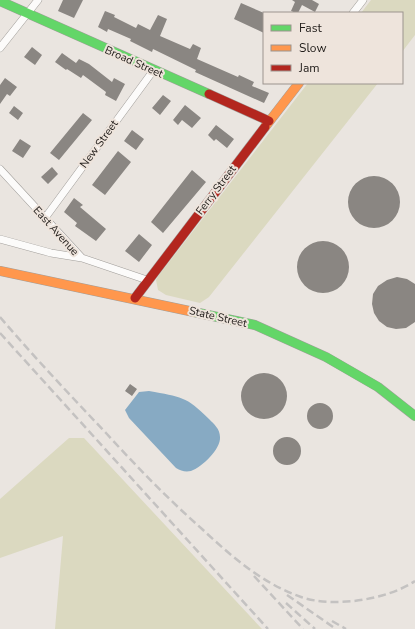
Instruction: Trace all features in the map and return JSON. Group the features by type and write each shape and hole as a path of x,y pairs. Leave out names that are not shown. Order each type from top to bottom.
{"street":[{"path":"0,48 38,0"},
{"path":"354,12 363,0"},
{"name":"Broad Street","path":"0,2 153,71 269,121"},
{"name":"New Street","path":"45,218 153,71"},
{"name":"Ferry Street","path":"134,298 298,84"},
{"name":"East Avenue","path":"0,169 82,258 148,280"},
{"path":"0,240 51,253 82,258"},
{"name":"State Street","path":"0,270 255,325 326,357 378,387 415,416"}],"shaded area":[{"path":"371,0 415,0 415,35 403,51 403,12 362,12"},
{"path":"307,84 377,84 209,297 200,303 166,295 158,290 156,280"},
{"path":"69,438 84,438 262,629 55,629 63,536 0,558 0,499"}],"water":[{"path":"149,391 176,396 188,402 201,411 218,429 220,437 217,447 210,457 200,466 191,471 181,471 176,468 129,418 125,410 139,392"}],"building":[{"path":"63,0 83,0 74,18 58,11"},
{"path":"292,0 312,0 319,4 315,12 302,5 298,12 294,12 291,11 295,2"},
{"path":"241,3 263,13 263,33 234,19"},
{"path":"105,11 115,15 114,17 136,28 138,24 150,30 158,15 167,19 160,36 190,49 193,44 201,48 197,59 238,77 239,75 254,82 252,86 269,93 264,103 195,72 196,70 153,49 152,52 130,41 131,39 108,29 107,32 98,27"},
{"path":"32,47 42,55 35,65 24,57"},
{"path":"62,53 76,63 79,59 89,64 112,82 114,78 125,84 116,101 105,95 106,92 83,75 81,78 55,62"},
{"path":"5,78 17,87 10,96 7,94 0,104 0,85"},
{"path":"163,95 171,101 160,115 152,108"},
{"path":"185,105 201,118 192,128 182,120 178,125 173,120"},
{"path":"14,106 23,113 18,120 9,113"},
{"path":"83,113 92,120 59,160 50,153"},
{"path":"216,125 234,139 227,148 216,139 214,141 208,135"},
{"path":"132,130 144,139 136,150 124,141"},
{"path":"20,139 31,146 23,158 12,151"},
{"path":"118,151 131,162 105,195 92,185"},
{"path":"52,167 58,174 48,184 41,177"},
{"path":"192,170 206,182 163,233 151,222"},
{"path":"374,176 384,178 392,184 398,192 400,202 398,212 392,220 384,226 374,228 364,226 356,220 350,212 348,202 350,192 356,184 364,178"},
{"path":"74,198 83,205 80,207 106,229 96,241 75,226 77,223 64,212"},
{"path":"139,234 152,245 139,262 125,251"},
{"path":"323,241 333,243 341,249 347,257 349,267 347,277 341,285 333,291 323,293 313,291 305,285 299,277 297,267 299,257 305,249 313,243"},
{"path":"397,277 407,279 415,284 415,322 406,328 396,329 387,327 379,321 374,313 372,304 373,294 378,286 387,280"},
{"path":"269,373 281,379 286,387 286,405 281,413 273,418 259,419 247,413 242,405 241,391 247,379 255,374"},
{"path":"130,384 137,389 132,396 125,391"},
{"path":"320,403 329,407 333,416 329,425 320,429 311,425 307,416 311,407"},
{"path":"287,437 297,441 301,451 297,461 287,465 277,461 273,451 277,441"}],"railway":[{"path":"0,317 52,376 129,458 177,506 224,549 261,577 274,585 301,597 328,602 344,602 375,597 403,588 415,581"},
{"path":"0,333 268,629"},
{"path":"254,576 303,629"},
{"path":"287,595 336,629"},
{"path":"286,603 315,629"},
{"path":"332,621 346,629"}],"traffic: fast":[{"path":"0,1 209,94"},
{"path":"194,312 255,325 326,357 378,387 415,416"}],"traffic: slow":[{"path":"265,127 298,84"},
{"path":"0,271 194,312"}],"traffic: jam":[{"path":"209,94 269,121"},
{"path":"135,298 265,127"}]}
